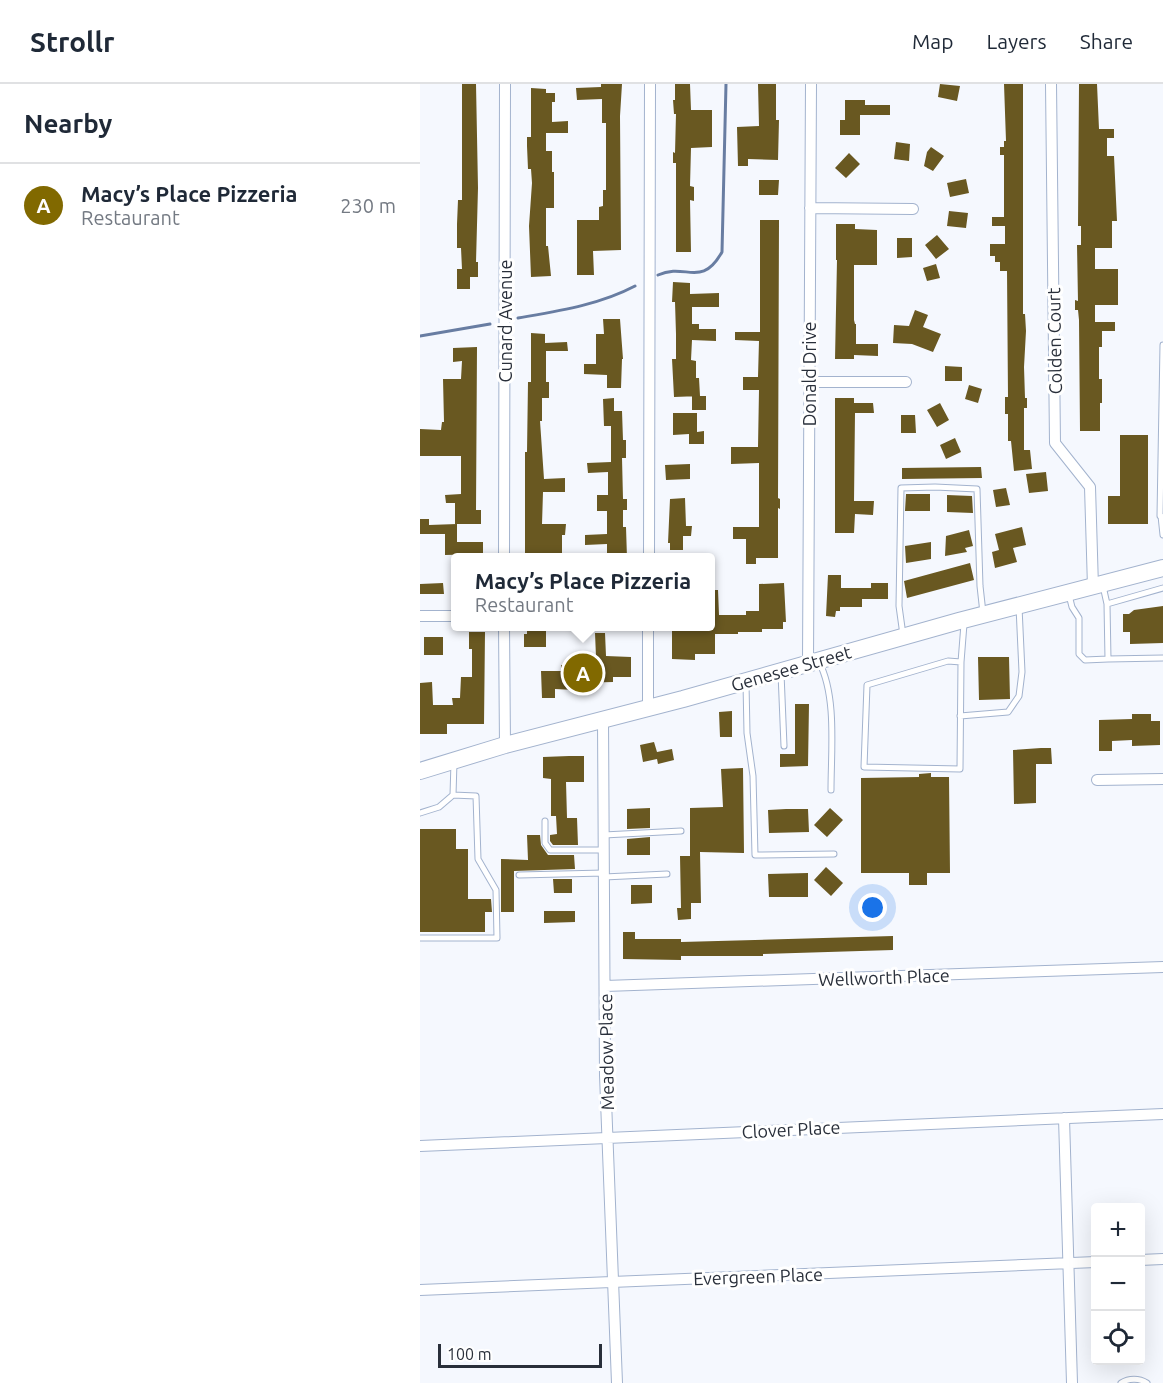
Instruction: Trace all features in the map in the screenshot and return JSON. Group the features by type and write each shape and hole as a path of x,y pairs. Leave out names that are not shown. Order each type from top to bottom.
{"main road":[{"name":"Genesee Street","path":"420,771 505,745 648,708 983,614 1163,568"}],"street":[{"name":"Cunard Avenue","path":"504,553 505,84"},
{"path":"649,553 650,84"},
{"name":"Donald Drive","path":"811,84 810,382 813,662"},
{"name":"Colden Court","path":"1051,84 1055,442 1090,487 1098,585"},
{"path":"810,208 913,209"},
{"path":"810,382 906,382"},
{"path":"420,616 451,616"},
{"path":"504,631 505,745"},
{"path":"648,631 648,708"},
{"name":"Meadow Place","path":"603,720 607,1138 617,1383"},
{"path":"1097,780 1163,778"},
{"name":"Wellworth Place","path":"605,986 1163,967"},
{"name":"Clover Place","path":"420,1146 1163,1114"},
{"path":"1064,1118 1072,1383"},
{"path":"1145,1260 1163,1259"},
{"name":"Evergreen Place","path":"420,1290 1091,1262"}],"lane":[{"path":"1163,345 1163,535"},
{"path":"904,636 899,606 901,488 977,489 983,614"},
{"path":"1098,585 1107,604 1108,659"},
{"path":"1107,604 1163,588"},
{"path":"1069,593 1072,607 1079,618 1079,654 1085,660 1163,658"},
{"path":"960,716 1008,712 1019,696 1022,672 1019,606"},
{"path":"961,662 948,661 867,685 864,767 960,769 961,662 965,619"},
{"path":"813,662 825,674 830,706 831,790"},
{"path":"781,671 784,746"},
{"path":"746,681 747,733 753,776 755,855 834,854"},
{"path":"453,795 454,760"},
{"path":"420,813 439,807 453,795 476,795 478,859 496,890 497,938 420,938"},
{"path":"545,821 545,843 550,850 604,850"},
{"path":"604,835 681,831"},
{"path":"519,875 667,874"},
{"path":"1121,1383 1130,1379 1143,1380 1147,1383"}],"building":[{"path":"462,84 476,84 478,188 476,262 478,262 478,277 470,277 470,289 457,289 457,269 462,269 461,248 457,248 457,224 458,200 462,200"},
{"path":"601,84 622,84 620,116 621,250 593,251 594,275 577,275 577,220 599,220 599,207 603,206 603,190 606,190 606,123 602,123 602,99 577,100 576,88 601,87"},
{"path":"675,84 690,84 691,110 712,110 712,147 691,148 690,186 694,187 694,201 690,200 691,252 676,252 676,163 673,163"},
{"path":"758,84 776,84 776,120 779,120 778,160 748,159 748,166 738,166 737,127 759,126"},
{"path":"940,84 960,86 957,101 938,97"},
{"path":"1004,84 1023,84 1023,314 1025,314 1026,331 1024,367 1025,398 1027,398 1027,408 1024,408 1024,450 1030,450 1032,469 1014,471 1011,441 1008,441 1008,414 1005,414 1005,397 1008,397 1007,271 1000,271 1000,262 995,262 995,256 990,256 990,244 1005,244 1005,226 992,226 992,217 1004,217 1004,155 1000,155 1000,147 1004,147 1004,141 1006,141"},
{"path":"1079,84 1097,84 1099,129 1114,129 1114,138 1107,138 1107,156 1114,156 1117,221 1112,221 1112,248 1095,248 1095,269 1118,269 1118,305 1095,305 1095,322 1115,322 1115,331 1102,331 1102,347 1099,347 1099,379 1102,379 1100,431 1080,431 1079,320 1078,310 1075,310 1075,300 1078,301 1077,245 1081,245 1081,226 1078,226"},
{"path":"531,88 546,89 546,93 555,93 555,102 552,102 552,122 568,121 568,133 546,133 546,151 552,151 552,172 554,172 554,208 546,208 546,246 548,246 551,276 531,277 529,226 532,183 531,169 528,169 527,137 531,137"},
{"path":"845,100 865,100 865,105 890,105 890,115 860,115 860,135 840,135 840,120 845,120"},
{"path":"896,142 910,144 909,161 894,159"},
{"path":"931,147 944,156 933,171 924,166 927,152"},
{"path":"849,153 860,164 846,178 835,168"},
{"path":"966,179 969,193 950,197 947,183"},
{"path":"759,180 779,180 778,195 759,195"},
{"path":"949,211 968,213 966,228 947,226"},
{"path":"760,220 779,220 778,498 780,509 778,508 778,558 756,558 756,564 746,564 746,539 733,539 733,527 759,527 759,463 731,464 731,447 758,447 759,390 743,390 743,377 758,377 759,341 735,340 735,332 760,332"},
{"path":"836,224 855,224 855,229 877,230 877,265 854,265 854,320 856,344 878,344 878,356 854,355 854,359 835,359"},
{"path":"937,235 949,249 936,259 925,245"},
{"path":"897,238 912,238 912,257 897,258"},
{"path":"936,264 940,278 927,281 923,268"},
{"path":"673,282 690,283 690,294 719,293 719,307 692,307 692,324 699,324 699,329 716,329 716,341 692,340 691,360 696,361 696,378 699,378 700,396 674,397 672,359 676,359 676,334 675,302 672,302"},
{"path":"915,310 928,315 923,327 941,334 933,352 912,344 893,343 894,325 909,326"},
{"path":"603,319 620,319 623,359 621,388 607,388 607,375 584,374 584,364 596,364 596,334 604,334"},
{"path":"531,333 545,334 545,343 567,342 568,351 546,351 546,382 549,382 549,398 542,398 542,421 540,421 544,479 565,478 565,492 543,492 542,524 566,524 565,535 562,535 562,553 525,553 525,452 527,452 528,382 531,382"},
{"path":"477,347 476,510 481,510 481,524 455,524 455,503 446,503 445,495 461,494 461,456 420,456 420,429 441,430 442,422 444,422 443,379 461,379 462,361 453,362 453,348"},
{"path":"945,366 962,367 962,381 945,381"},
{"path":"969,385 982,389 978,403 965,399"},
{"path":"692,396 706,396 706,410 692,410"},
{"path":"614,398 614,411 622,411 623,440 626,440 626,458 622,458 623,499 627,499 627,510 623,510 627,553 607,553 607,544 585,545 585,535 607,534 607,511 597,511 597,495 608,495 608,472 588,473 587,463 611,462 611,426 604,426 603,399"},
{"path":"835,398 854,398 854,403 873,403 874,413 855,413 854,501 874,501 873,515 855,514 854,533 835,533"},
{"path":"940,403 949,420 937,427 927,410"},
{"path":"673,413 697,413 697,432 704,431 704,444 689,444 689,434 673,435"},
{"path":"901,415 915,415 916,433 901,433"},
{"path":"1120,435 1148,435 1148,524 1108,524 1108,496 1120,496"},
{"path":"955,438 961,452 946,459 940,445"},
{"path":"690,464 690,479 666,480 665,465"},
{"path":"981,467 982,478 902,479 902,468"},
{"path":"1046,472 1048,491 1029,493 1026,474"},
{"path":"1006,488 1010,505 996,507 993,490"},
{"path":"906,494 930,494 930,511 905,511"},
{"path":"947,495 972,496 973,513 947,512"},
{"path":"685,498 686,526 692,526 691,536 683,536 683,550 670,550 670,543 668,543 670,499"},
{"path":"420,519 429,519 429,525 457,524 457,542 483,542 483,553 445,555 445,534 420,534"},
{"path":"1022,527 1026,545 1013,548 1017,562 995,568 992,552 999,550 995,534"},
{"path":"969,530 973,546 965,548 967,552 945,556 946,536"},
{"path":"931,542 931,559 906,563 905,546"},
{"path":"970,563 974,580 907,598 904,581"},
{"path":"828,575 841,575 841,588 871,588 871,583 888,583 888,599 862,599 862,607 840,607 835,617 826,616"},
{"path":"443,583 444,594 420,594 420,584"},
{"path":"784,583 786,622 783,622 783,629 715,634 715,654 695,654 695,660 672,659 672,631 715,631 715,590 718,590 719,615 746,615 746,611 759,611 759,584"},
{"path":"1163,606 1163,643 1130,644 1130,632 1123,632 1123,614"},
{"path":"527,631 546,631 546,647 524,647 524,634 527,634"},
{"path":"469,632 485,632 484,724 447,724 447,734 420,734 420,683 432,682 433,705 453,705 452,698 460,698 461,677 472,677 472,649 469,649"},
{"path":"595,633 605,633 606,656 631,657 631,677 613,677 613,682 575,683 575,690 555,689 555,698 542,698 541,671 561,671 561,665 579,666 579,658 596,657"},
{"path":"424,637 443,637 443,655 424,655"},
{"path":"978,657 1009,657 1010,699 979,700"},
{"path":"795,704 809,704 808,766 780,767 780,754 795,754"},
{"path":"732,711 732,737 720,737 719,712"},
{"path":"1132,714 1151,714 1151,721 1160,721 1160,745 1132,746 1132,740 1112,741 1112,751 1099,751 1099,720 1132,719"},
{"path":"654,742 657,752 672,749 674,760 658,764 657,759 643,762 640,745"},
{"path":"1051,748 1052,764 1036,764 1036,803 1014,804 1013,750"},
{"path":"584,756 584,782 566,782 567,818 577,818 578,845 553,845 550,835 557,834 556,816 551,816 551,779 543,778 543,757"},
{"path":"743,768 744,853 700,852 701,903 691,903 691,919 678,920 677,908 681,908 680,856 690,856 690,808 723,807 721,769"},
{"path":"931,773 931,777 949,777 950,873 927,873 927,885 909,885 909,873 861,873 861,778 919,777 919,774"},
{"path":"650,808 650,828 627,829 627,809"},
{"path":"830,808 843,820 827,837 814,825"},
{"path":"808,809 809,832 769,833 768,810"},
{"path":"420,829 456,829 456,849 468,849 468,899 491,899 492,912 485,912 485,932 420,932"},
{"path":"527,835 540,835 541,845 548,855 574,855 575,869 514,871 514,912 501,912 501,859 528,860"},
{"path":"650,837 650,855 627,855 627,839"},
{"path":"826,867 843,883 831,896 814,880"},
{"path":"808,873 808,897 769,897 768,874"},
{"path":"553,879 572,879 572,893 554,893"},
{"path":"631,885 652,885 652,903 631,904"},
{"path":"544,911 575,911 575,922 544,923"},
{"path":"623,932 635,932 635,939 681,939 681,942 893,936 893,950 763,954 763,956 681,956 681,960 623,959"}],"waterway":[{"path":"658,275 677,271 700,272 714,263 722,252 726,84"},
{"path":"518,318 593,303 635,286"},
{"path":"420,336 490,324"}],"place":[{"name":"Macy’s Place Pizzeria","path":"583,673"}]}
